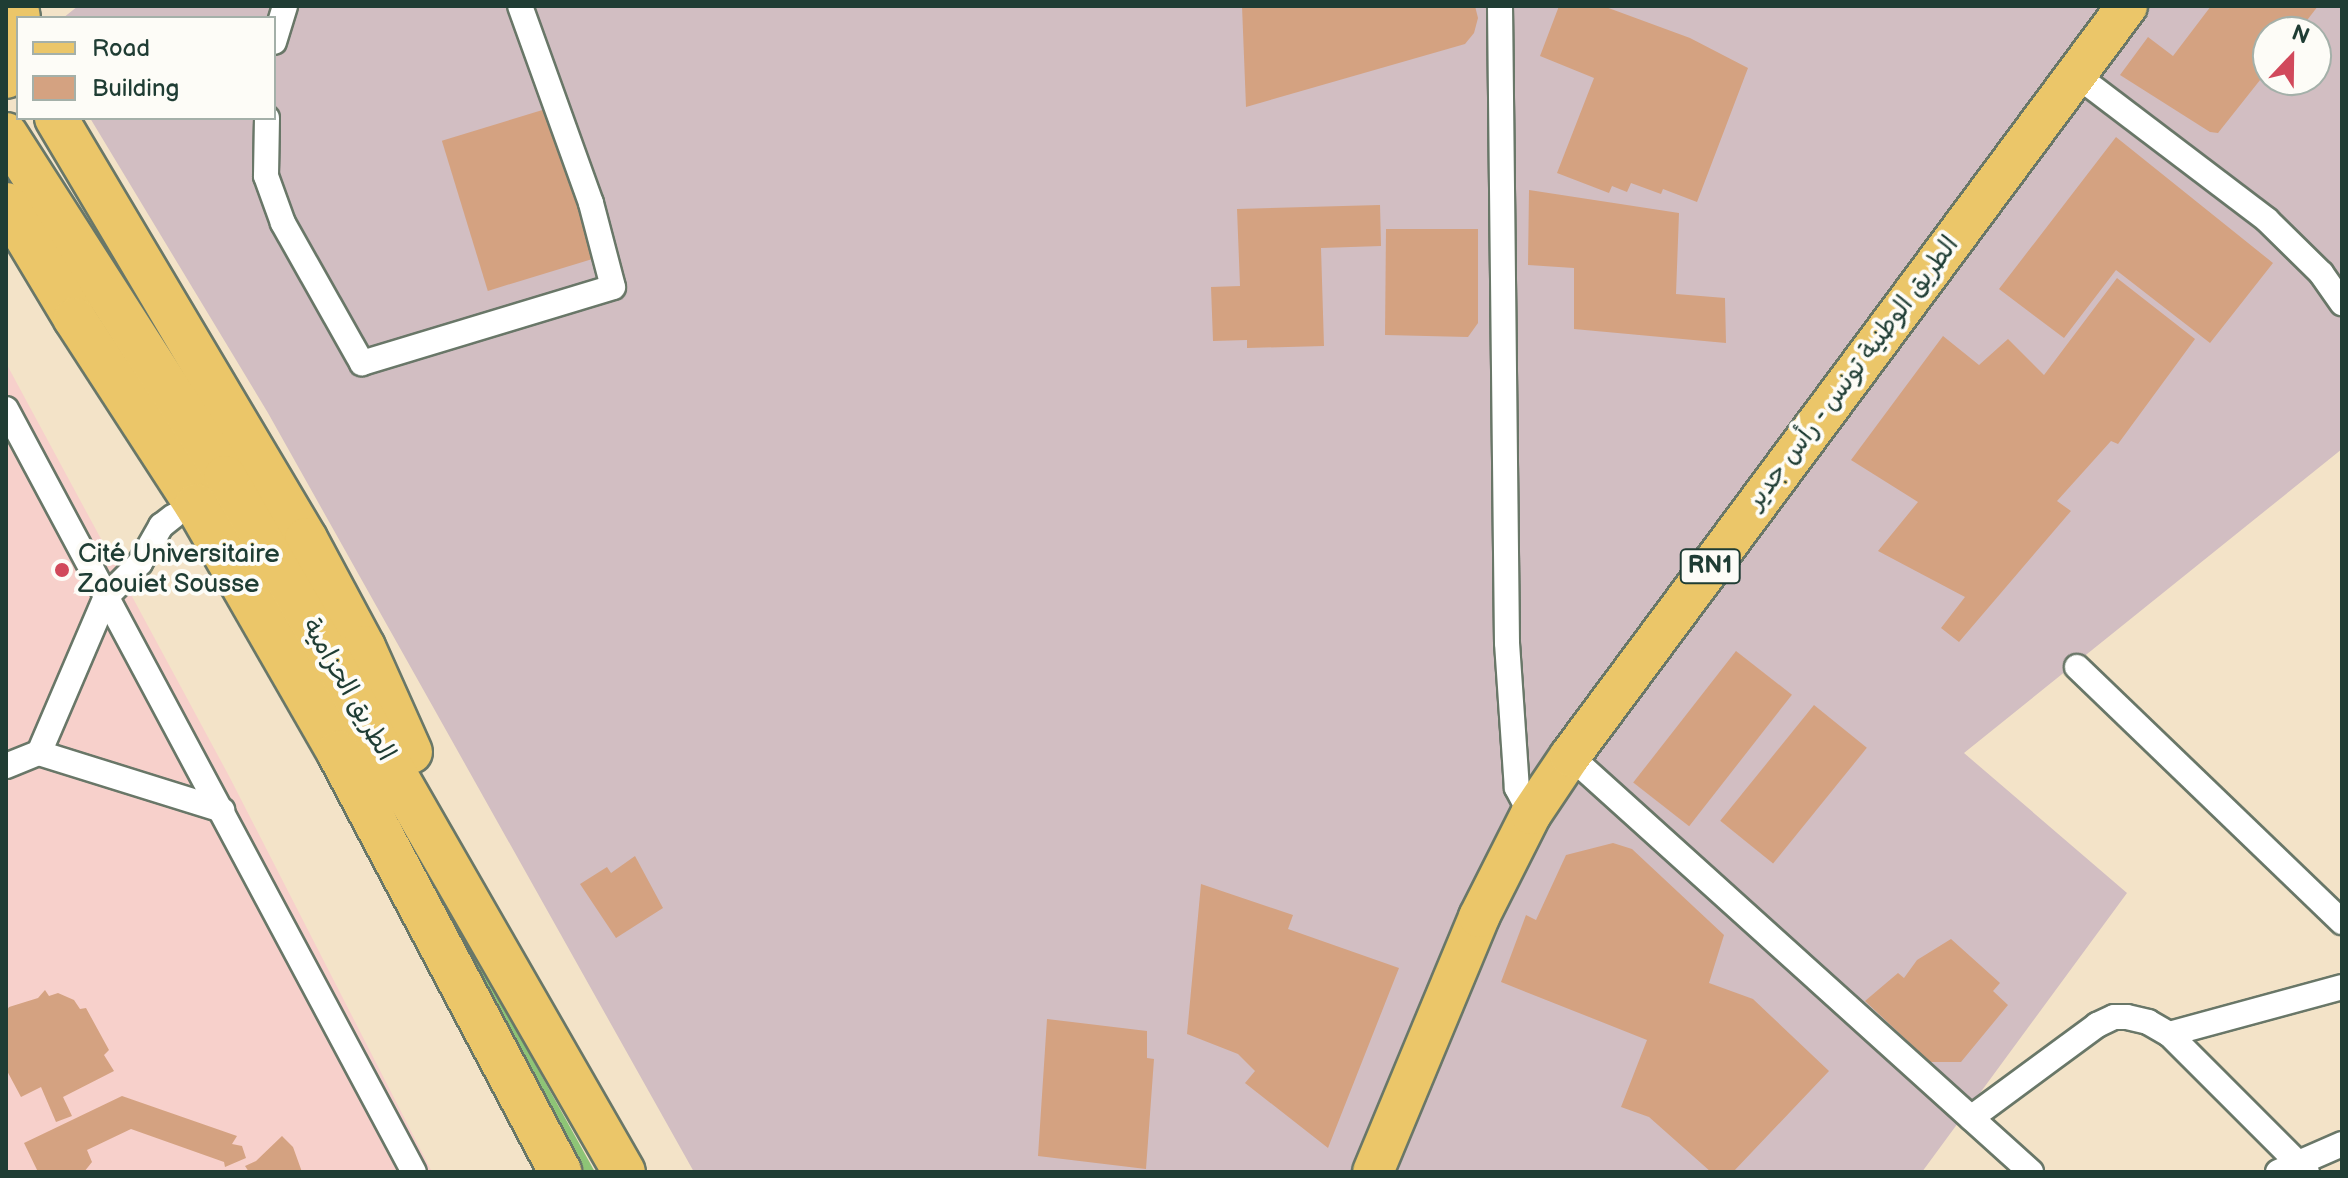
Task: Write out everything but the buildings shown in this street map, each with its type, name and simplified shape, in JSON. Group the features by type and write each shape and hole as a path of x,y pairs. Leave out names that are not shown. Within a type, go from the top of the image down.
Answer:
{"highway":[{"path":"6,77 16,54"},
{"path":"57,120 328,579 381,685 483,923"},
{"name":"الطريق الحزامية","path":"6,134 91,307 204,519 338,752 439,949 560,1172"},
{"name":"الطريق الحزامية","path":"6,204 225,477 624,1172"},
{"path":"6,243 174,516 296,734 439,949"}],"main road":[{"name":"الطريق الوطنية تونس - رأس جدير","path":"1373,1172 1479,917 1531,814 1570,756 2127,6"}],"street":[{"path":"276,35 285,6"},
{"path":"267,120 266,176 283,223 362,363 613,287 591,203 520,6"},
{"path":"1500,6 1507,643 1517,788 1531,814"},
{"path":"2075,74 2267,220 2321,273 2342,303"},
{"path":"6,409 414,1172"},
{"path":"39,753 106,597 140,563 161,526 174,516"},
{"path":"2077,667 2342,922"},
{"path":"6,766 39,753 222,810"},
{"path":"1570,756 2031,1172"},
{"path":"2169,1034 2342,987"},
{"path":"1971,1118 2097,1025 2114,1017 2148,1022 2169,1034 2304,1167"},
{"path":"2278,1172 2304,1167 2342,1144"}],"shaded area":[{"path":"78,6 2342,6 2342,449 1964,753 2127,893 1922,1172 694,1172 268,413 91,120 276,120 276,16 66,16"},
{"name":"Cité Universitaire Zaouiet Sousse","path":"6,363 229,776 432,1172 6,1172"}],"green space":[{"path":"399,810 478,961 595,1172 585,1172 466,958 391,814"}],"place":[{"name":"Cité Universitaire Zaouiet Sousse","path":"62,570"}]}
